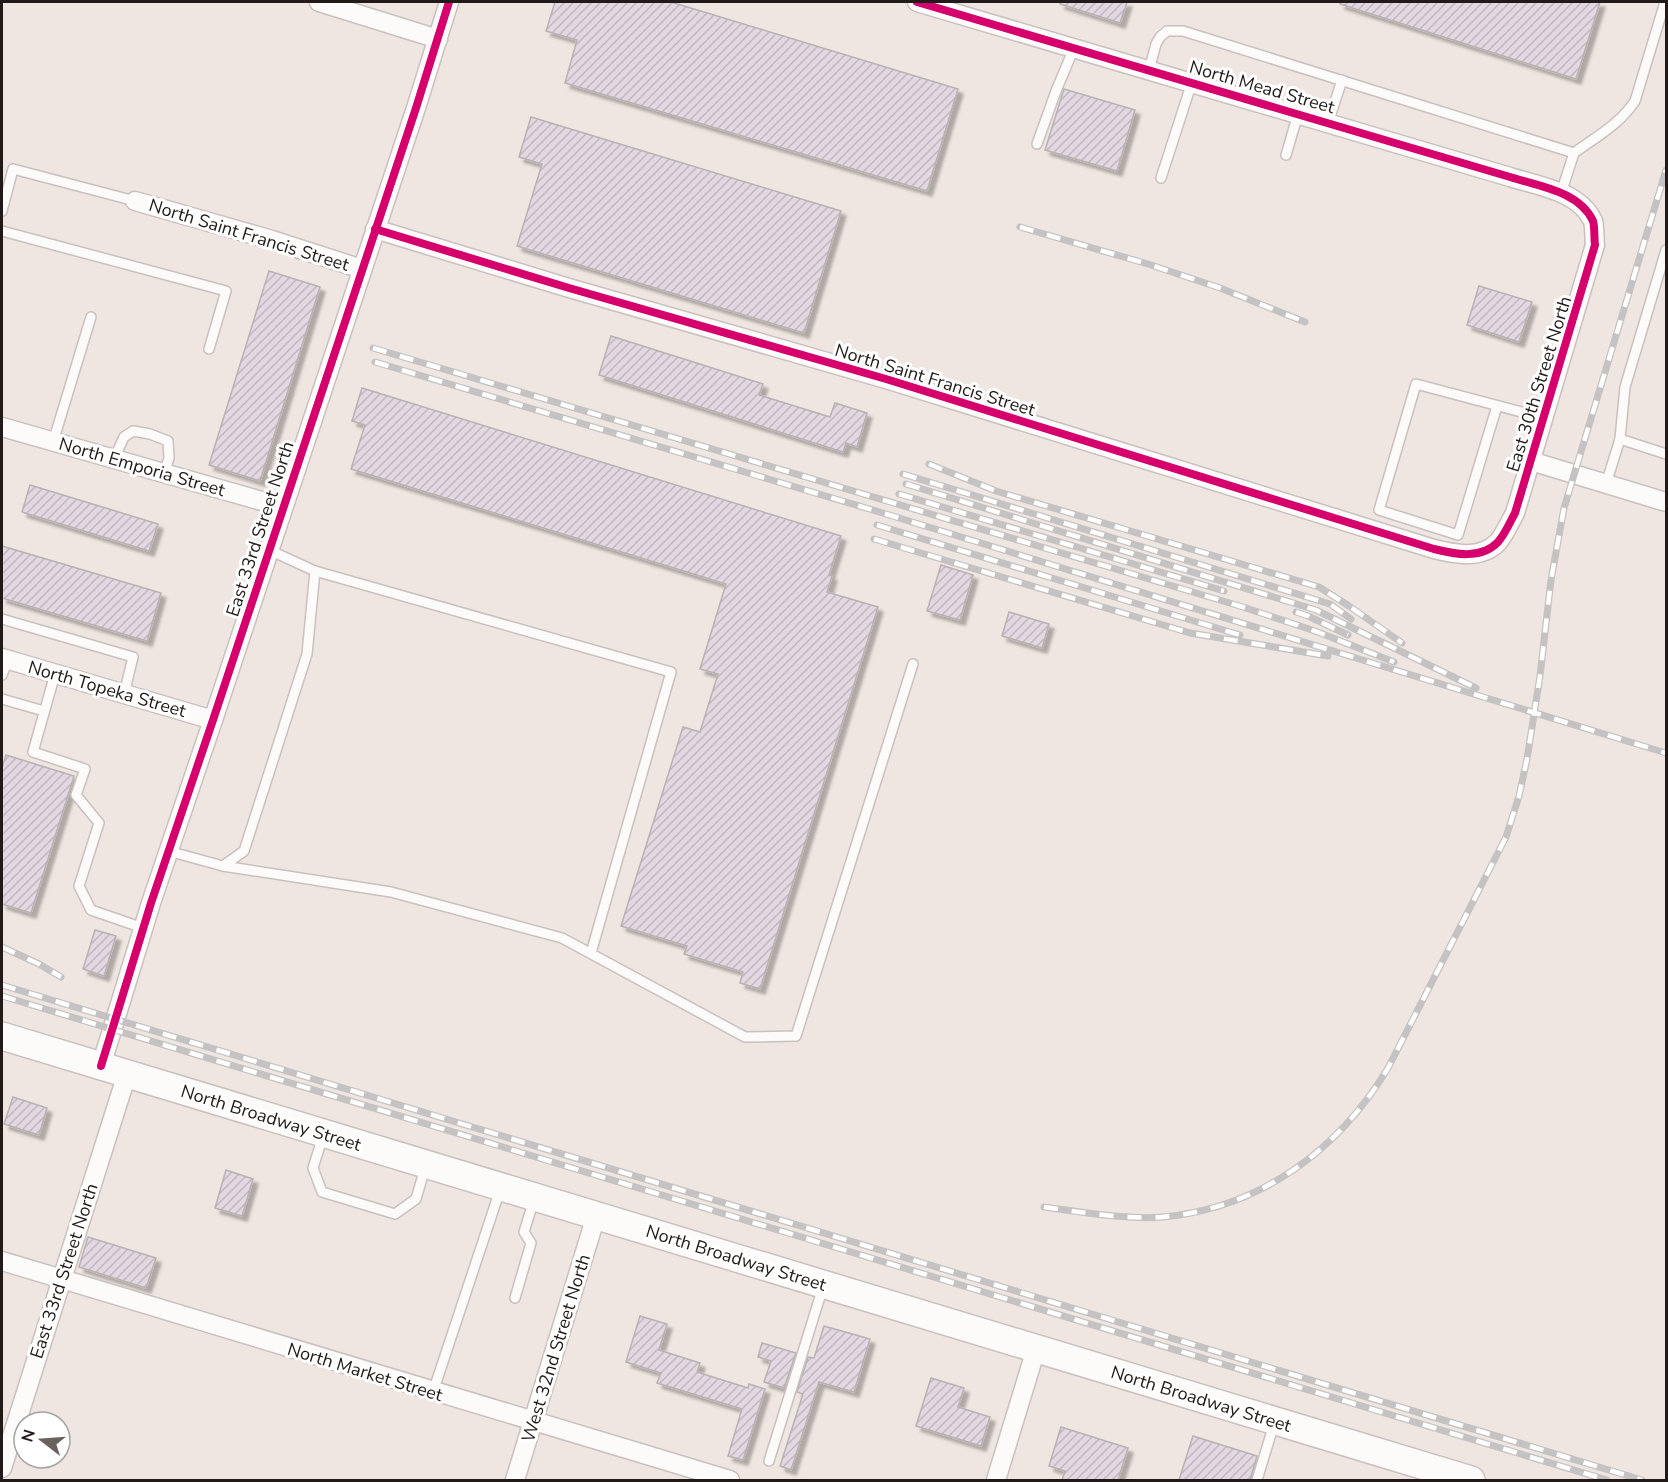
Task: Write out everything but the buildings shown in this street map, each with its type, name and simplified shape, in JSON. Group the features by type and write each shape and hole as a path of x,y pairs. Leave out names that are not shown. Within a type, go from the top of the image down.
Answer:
{"main road":[{"name":"North Broadway Street","path":"2,1036 1471,1480"}],"street":[{"path":"319,2 438,39"},
{"name":"East 33rd Street North","path":"101,1066 168,851 449,2"},
{"name":"North Mead Street","path":"917,2 1561,193 1582,205 1590,216"},
{"name":"North Saint Francis Street","path":"135,201 275,241 362,269"},
{"name":"East 30th Street North","path":"1485,550 1497,543 1515,513 1594,245 1594,223 1590,216"},
{"name":"North Saint Francis Street","path":"375,229 897,383 1434,549 1460,555 1485,550"},
{"name":"North Emporia Street","path":"2,427 283,507"},
{"path":"1531,461 1666,502"},
{"name":"North Topeka Street","path":"4,664 55,674 213,720"},
{"name":"East 33rd Street North","path":"2,1468 127,1074"},
{"name":"West 32nd Street North","path":"515,1480 596,1216"},
{"name":"North Market Street","path":"2,1261 730,1480"},
{"path":"996,1480 1036,1349"}],"lane":[{"path":"1561,193 1574,153 1618,122 1635,101 1665,2"},
{"path":"1149,70 1160,37 1174,29 1574,153"},
{"path":"1037,144 1074,48"},
{"path":"1328,123 1342,80"},
{"path":"1161,178 1192,82"},
{"path":"1286,155 1298,114"},
{"path":"2,210 13,169 135,201"},
{"path":"2,231 226,291 208,349"},
{"path":"1606,484 1620,438 1625,387 1666,250"},
{"path":"53,442 91,317"},
{"path":"1497,406 1458,536 1379,510 1416,384 1544,418"},
{"path":"114,459 124,437 133,431 150,434 168,441 170,458 164,474"},
{"path":"1620,438 1666,454"},
{"path":"269,550 315,571 671,672 591,953"},
{"path":"223,866 244,851 307,654 315,571"},
{"path":"2,619 133,657 124,694"},
{"path":"168,851 223,866 391,892 562,938 745,1037 796,1036 913,664"},
{"path":"55,674 33,752 85,769 76,795 99,823 79,886 91,910 143,928"},
{"path":"2,699 44,711"},
{"path":"323,1134 313,1168 322,1192 395,1214 416,1199 426,1165"},
{"path":"433,1392 501,1187"},
{"path":"515,1298 531,1244 524,1232 535,1197"},
{"path":"769,1461 824,1285"},
{"path":"1257,1480 1275,1422"}],"railway":[{"path":"1044,1207 1149,1218 1199,1211 1232,1201 1264,1188 1294,1170 1321,1149 1346,1125 1388,1068 1506,837 1519,796 1540,676 1551,580 1564,508 1666,170"},
{"path":"1020,227 1148,264 1220,288 1305,322"},
{"path":"373,348 1243,607 1315,631 1394,662"},
{"path":"375,362 886,514 1666,753"},
{"path":"929,464 996,491 1319,587 1402,643"},
{"path":"903,474 1330,604 1351,619"},
{"path":"906,484 1316,610 1476,688"},
{"path":"899,494 1224,591"},
{"path":"877,525 1240,635"},
{"path":"874,539 1190,633 1328,656"},
{"path":"1296,612 1348,635"},
{"path":"2,947 61,977"},
{"path":"2,985 1642,1480"},
{"path":"2,996 1607,1480"}],"cycle path":[{"path":"101,1066 151,903 416,108 449,2"},
{"path":"375,229 569,288 886,379 1434,549 1467,554 1484,551 1498,542 1515,513 1595,245 1593,221 1587,211 1568,196 1545,187 917,2"}]}
